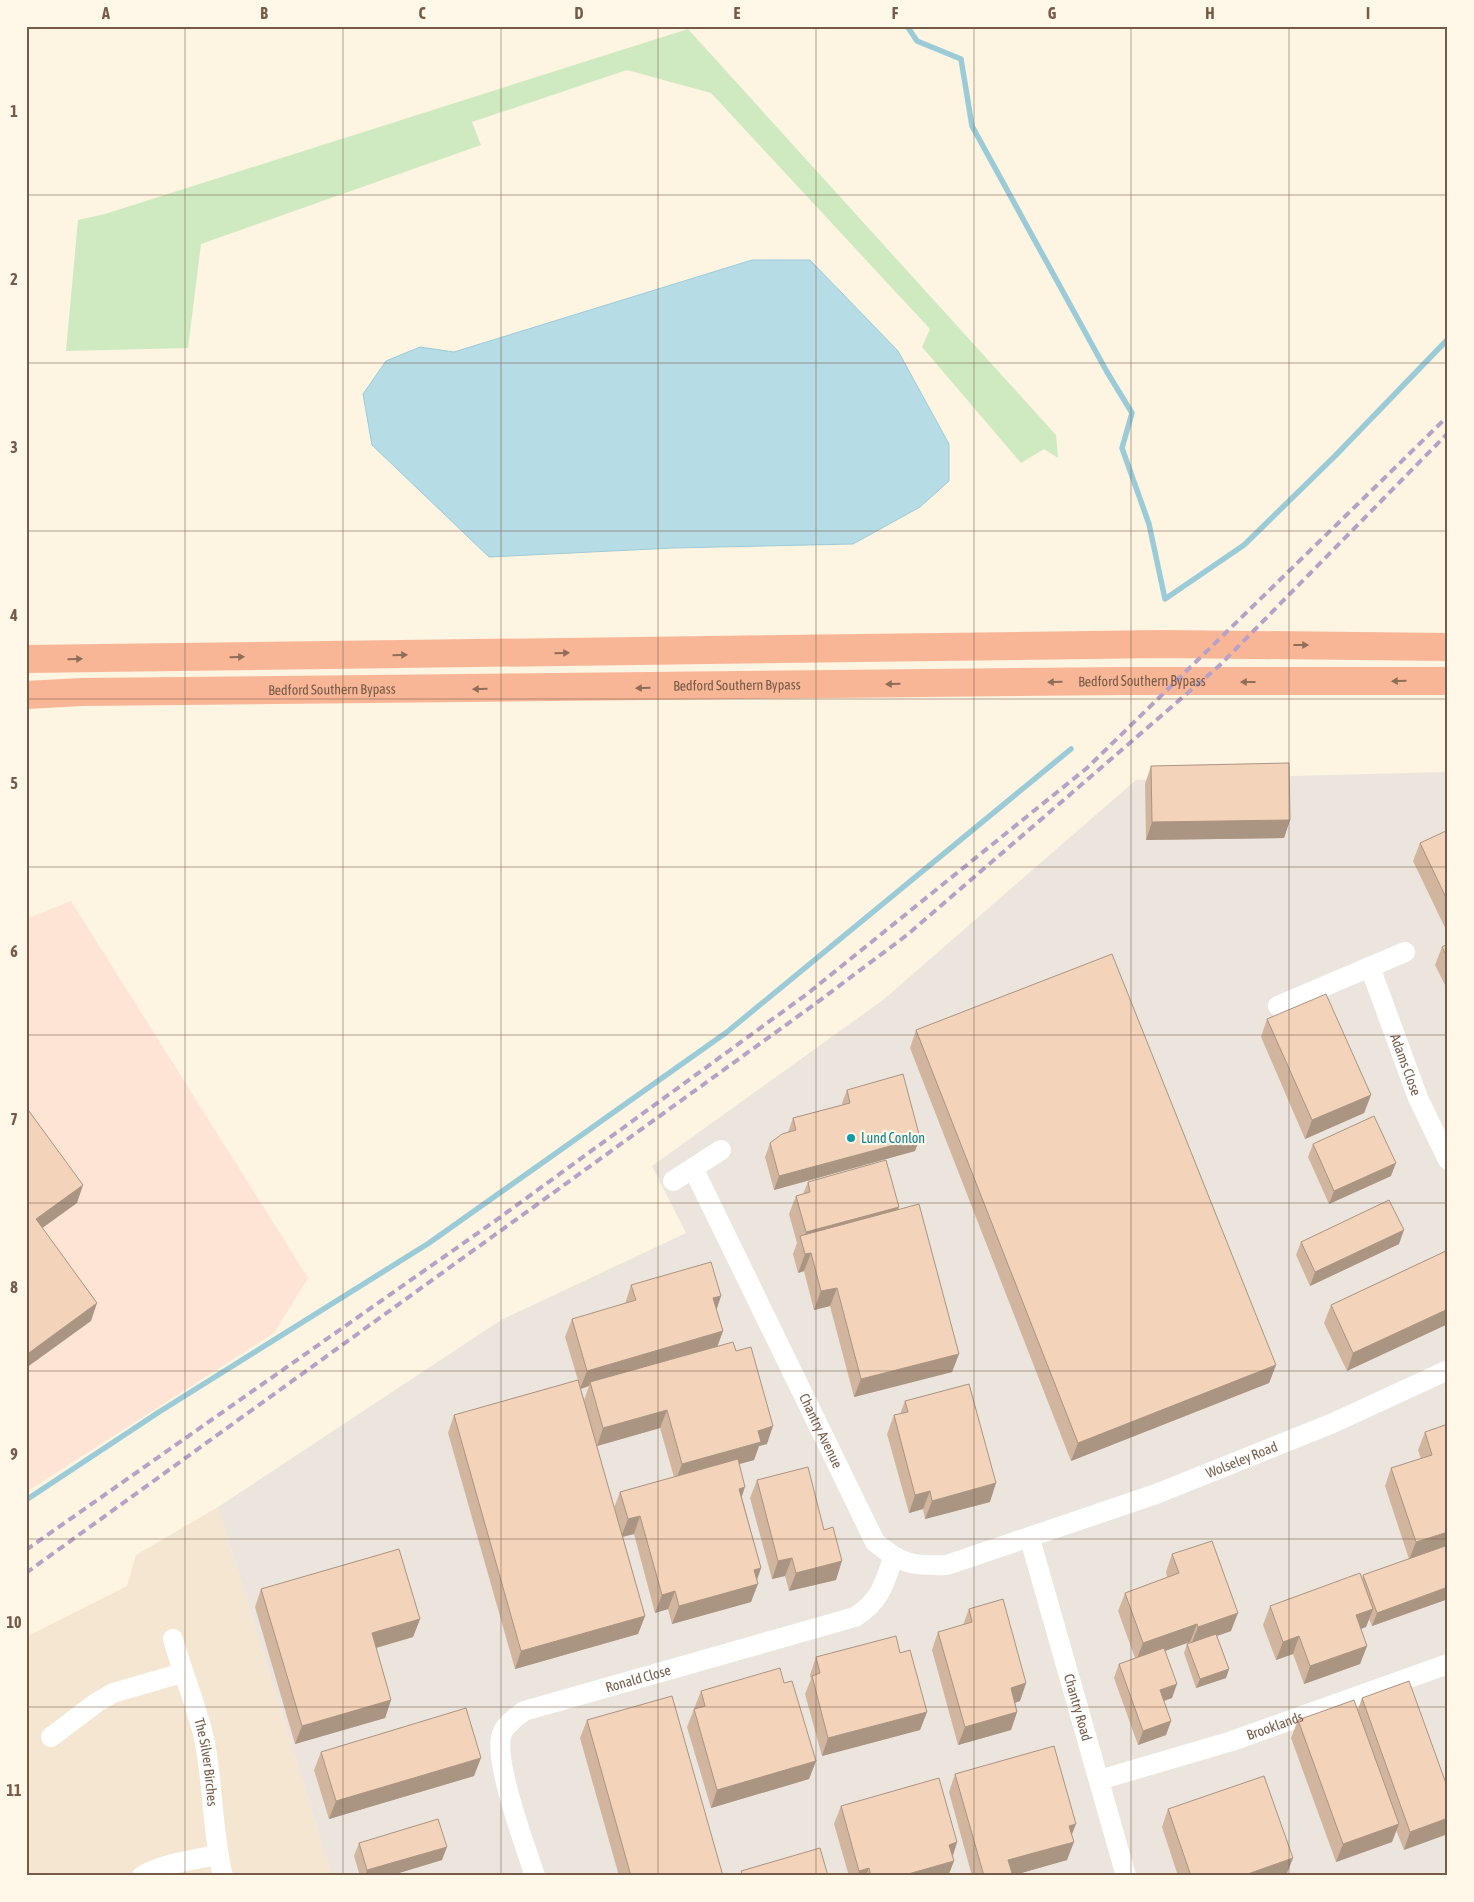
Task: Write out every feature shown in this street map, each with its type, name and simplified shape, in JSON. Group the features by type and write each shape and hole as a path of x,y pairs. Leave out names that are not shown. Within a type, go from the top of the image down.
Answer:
{"highway":[{"path":"26,659 1164,644 1448,647"},
{"name":"Bedford Southern Bypass","path":"26,695 91,692 1122,681 1297,682 1448,680"}],"street":[{"path":"1278,1006 1405,952"},
{"name":"Adams Close","path":"1370,968 1418,1098 1448,1160"},
{"path":"673,1181 694,1170 721,1150"},
{"name":"Chantry Avenue","path":"694,1170 875,1542 893,1558 918,1566 947,1565 1030,1539"},
{"name":"Wolseley Road","path":"1030,1539 1156,1494 1309,1433 1448,1370"},
{"name":"Chantry Road","path":"1030,1539 1126,1876"},
{"name":"Ronald Close","path":"535,1876 500,1756 501,1735 510,1722 524,1711 855,1617 871,1607 883,1587 893,1558"},
{"name":"The Silver Birches","path":"173,1639 203,1734 210,1776 217,1855 222,1876"},
{"name":"Brooklands","path":"1099,1780 1232,1741 1448,1664"},
{"path":"51,1738 96,1702 113,1693 182,1672"},
{"path":"142,1876 151,1871 185,1861 217,1855"}],"shaded area":[{"path":"1448,772 1448,1876 332,1876 218,1507 501,1320 686,1233 652,1166 883,1000 1136,780"},
{"path":"71,901 308,1278 274,1333 26,1492 26,919"},
{"path":"218,1507 332,1876 26,1876 26,1637 127,1586 136,1555"}],"green space":[{"path":"688,29 1056,435 1058,458 1044,449 1021,463 922,347 930,329 711,93 627,70 472,122 481,145 201,244 188,348 66,351 78,220 105,214"}],"water":[{"path":"752,260 810,260 898,351 949,444 949,481 920,507 853,544 673,548 489,557 372,445 363,394 386,361 420,347 454,352"}],"building":[{"path":"1289,763 1290,820 1152,822 1151,766"},
{"path":"1448,830 1448,902 1420,843"},
{"path":"1448,944 1448,959 1442,947"},
{"path":"1112,954 1276,1365 1078,1443 916,1030"},
{"path":"1326,994 1371,1095 1312,1120 1267,1019"},
{"name":"Lund Conlon","path":"903,1074 920,1138 779,1176 770,1143 782,1134 796,1130 793,1118 850,1103 847,1090"},
{"path":"26,1107 83,1185 36,1219 97,1303 26,1355"},
{"path":"1374,1116 1396,1163 1334,1191 1313,1144"},
{"path":"886,1160 899,1207 806,1232 796,1196 810,1192 808,1182"},
{"path":"1389,1200 1404,1230 1315,1272 1301,1242"},
{"path":"919,1204 959,1354 861,1379 837,1288 821,1291 811,1253 805,1254 800,1236"},
{"path":"1448,1250 1448,1309 1353,1353 1331,1305"},
{"path":"711,1262 721,1296 713,1298 723,1331 587,1371 572,1319 636,1300 631,1285"},
{"path":"733,1342 736,1351 751,1347 773,1426 758,1431 761,1442 682,1464 667,1410 603,1428 590,1382"},
{"path":"578,1380 645,1616 521,1651 454,1415"},
{"path":"969,1384 996,1483 932,1501 930,1491 915,1495 894,1415 908,1412 905,1401"},
{"path":"1448,1424 1448,1532 1416,1542 1391,1468 1432,1455 1425,1432"},
{"path":"738,1459 745,1487 739,1489 761,1568 754,1570 758,1584 679,1606 675,1591 662,1595 640,1516 628,1519 620,1492"},
{"path":"808,1467 824,1530 833,1527 842,1561 796,1573 792,1558 778,1561 757,1480"},
{"path":"1212,1541 1238,1613 1198,1627 1197,1624 1143,1643 1125,1593 1179,1573 1172,1554"},
{"path":"1448,1545 1448,1587 1377,1613 1363,1575"},
{"path":"399,1549 420,1619 372,1633 391,1700 302,1726 261,1589"},
{"path":"1360,1573 1373,1609 1356,1615 1367,1646 1310,1666 1299,1636 1283,1642 1270,1606"},
{"path":"1003,1599 1026,1683 1011,1688 1017,1712 965,1727 938,1632 972,1622 969,1609"},
{"path":"1216,1634 1229,1669 1200,1679 1187,1644"},
{"path":"896,1636 900,1653 910,1650 927,1712 828,1738 812,1676 820,1673 816,1657"},
{"path":"1164,1648 1177,1684 1160,1690 1171,1721 1143,1731 1119,1664"},
{"path":"780,1668 784,1683 792,1681 816,1761 717,1790 694,1709 705,1706 701,1691"},
{"path":"1409,1681 1448,1789 1448,1818 1410,1832 1362,1698"},
{"path":"672,1696 723,1876 631,1876 587,1720"},
{"path":"1354,1700 1399,1824 1343,1844 1298,1720"},
{"path":"466,1708 481,1758 336,1801 321,1752"},
{"path":"1054,1746 1076,1824 1069,1826 1074,1842 1008,1860 1012,1873 1002,1876 984,1876 955,1774"},
{"path":"1264,1776 1293,1858 1242,1876 1191,1876 1168,1809"},
{"path":"939,1778 957,1842 949,1845 954,1861 901,1876 871,1876 869,1868 859,1871 841,1806"},
{"path":"438,1819 447,1847 367,1870 359,1843"},
{"path":"820,1848 828,1876 743,1876 741,1871"}],"waterway":[{"path":"907,26 917,41 961,59 972,126 1107,372 1132,413 1122,448 1149,524 1165,599 1244,545 1335,456 1448,339"},
{"path":"26,1500 159,1412 429,1243 727,1032 1071,749"}],"railway":[{"path":"26,1550 495,1221 807,994 1087,768 1448,416"},
{"path":"26,1573 815,1004 907,935 1219,666 1448,433"}],"place":[{"name":"Lund Conlon","path":"851,1138"}]}
